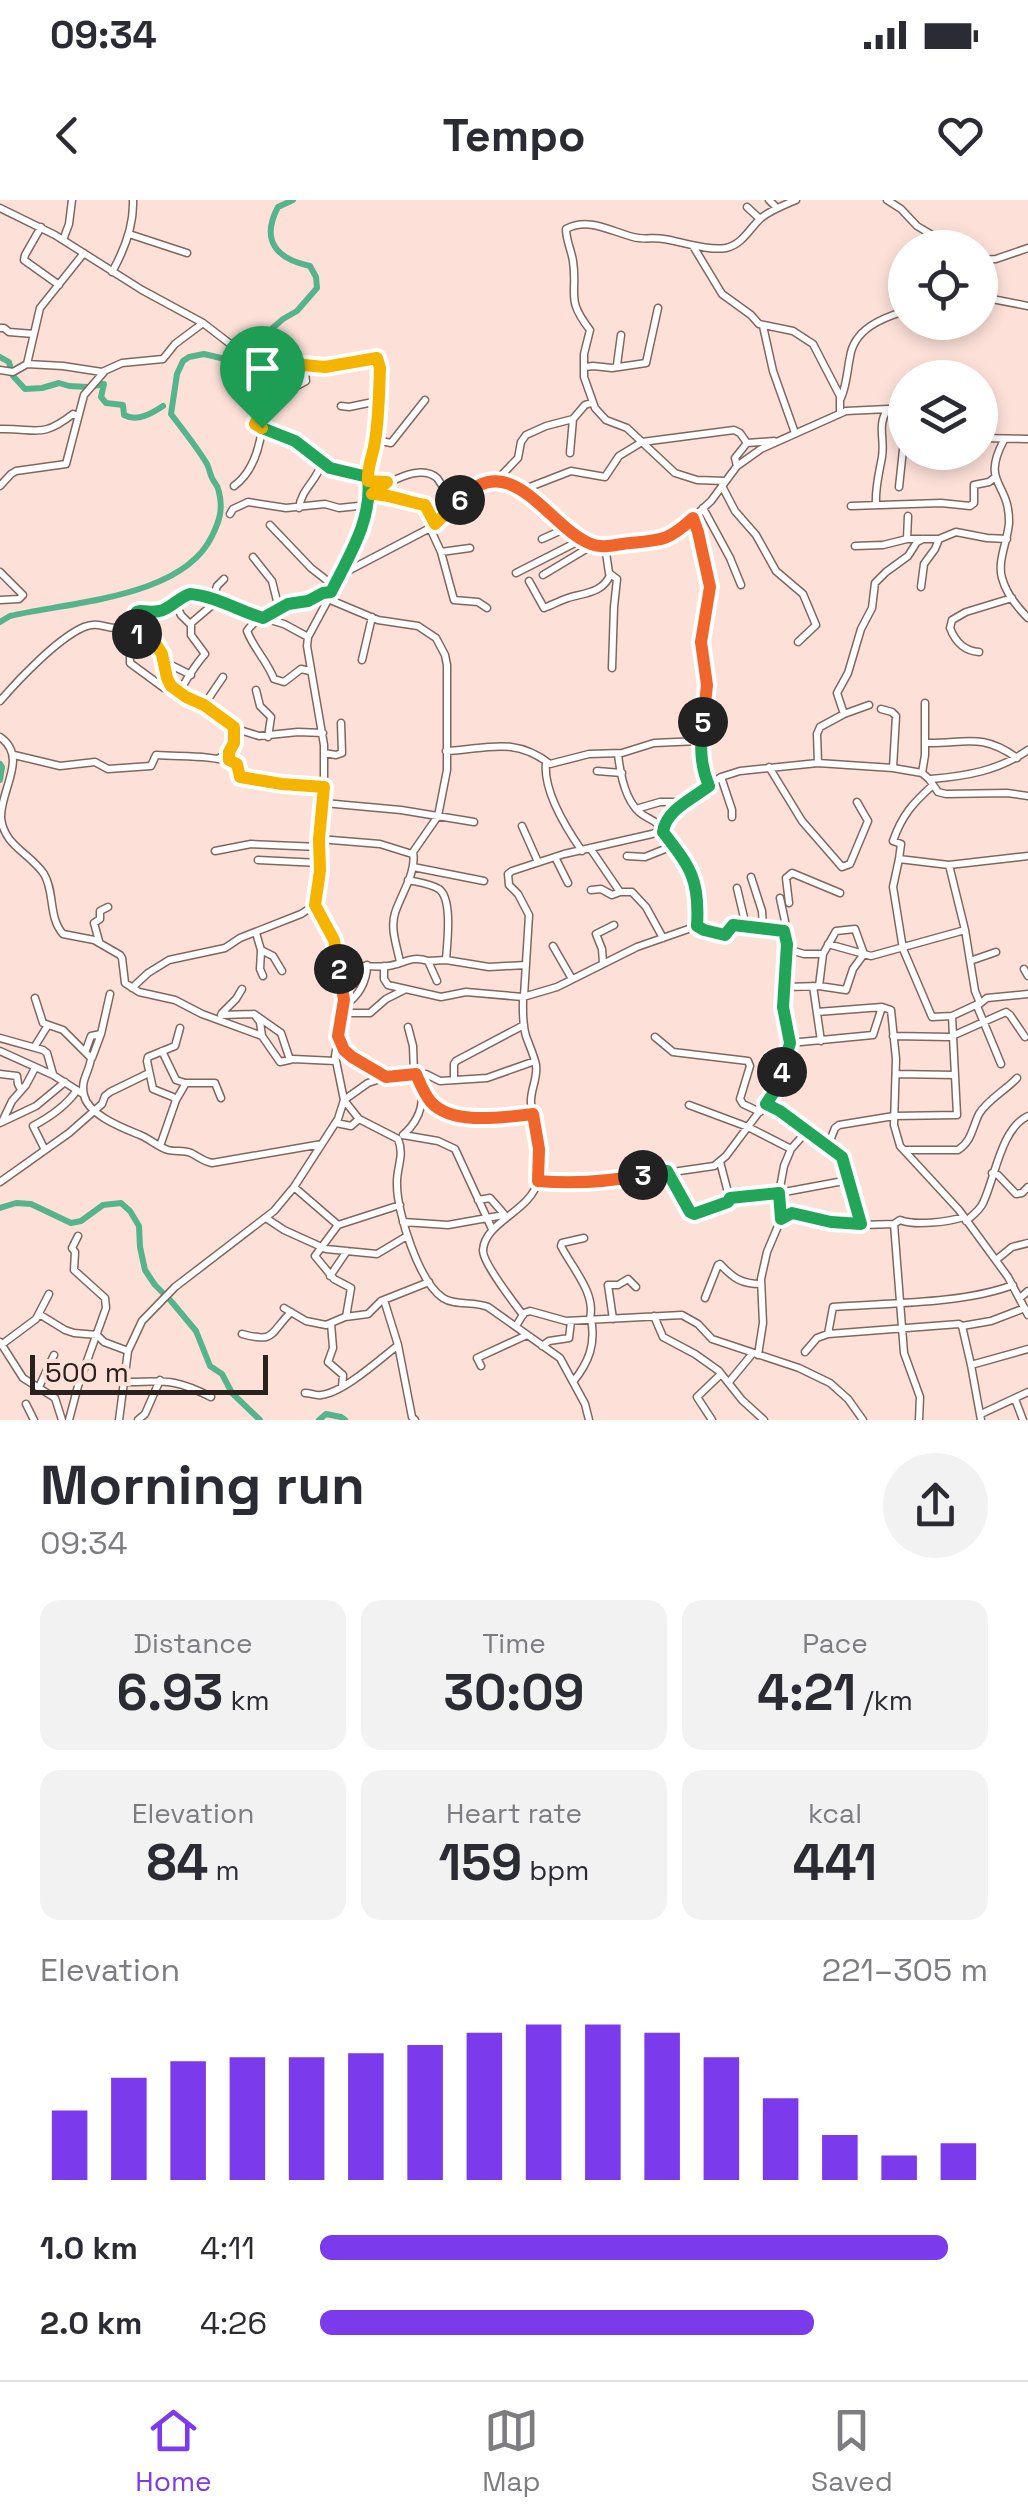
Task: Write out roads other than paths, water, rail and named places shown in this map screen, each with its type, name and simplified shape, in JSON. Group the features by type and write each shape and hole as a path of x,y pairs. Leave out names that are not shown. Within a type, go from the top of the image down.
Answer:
{"street":[{"path":"63,240 72,200"},
{"path":"112,272 129,234 133,200"},
{"path":"770,200 777,208"},
{"path":"724,483 680,476 627,428 606,420 592,403 584,368 590,330 574,305 574,267 566,231 568,226 595,224 637,238 660,238 716,249 732,246 760,219 796,200"},
{"path":"887,200 901,204 924,230"},
{"path":"747,206 760,219"},
{"path":"0,208 41,227 202,324 286,391 306,381 304,365"},
{"path":"41,227 24,260 60,285"},
{"path":"129,234 188,254"},
{"path":"693,246 722,294 763,326 793,331 813,344 841,399"},
{"path":"998,257 1028,248"},
{"path":"27,364 40,308 84,253"},
{"path":"998,301 1028,306"},
{"path":"584,368 646,363 658,308"},
{"path":"840,413 855,342 888,316"},
{"path":"0,370 13,372 27,364 105,371 122,363 163,358 202,324"},
{"path":"763,326 773,371 795,433"},
{"path":"0,328 34,334"},
{"path":"617,367 621,335"},
{"path":"387,482 368,479 338,472 295,441 255,424 262,402 275,382 304,365 325,367 377,358 380,368 376,440 369,462 368,479 371,494 368,506 342,574 308,637 324,753 315,905 334,940 338,964 343,1010 335,1061 344,1100 359,1119 400,1137 438,1140 455,1149 492,1230"},
{"path":"0,486 16,471 66,464 84,395 105,371"},
{"path":"341,406 378,400"},
{"path":"376,440 391,443 425,400"},
{"path":"570,453 573,420 586,404 592,403"},
{"path":"542,539 562,530 577,542 592,546 660,541 693,518 737,466 775,442 853,410 888,409 881,424 876,505"},
{"path":"0,429 45,432 72,414 78,416"},
{"path":"496,482 518,458 526,435 573,420"},
{"path":"234,486 241,482 254,460 262,428"},
{"path":"522,490 571,471 605,478 619,456 642,442 734,430 747,443"},
{"path":"998,440 1028,439"},
{"path":"1004,440 993,464 994,477 1008,500 1001,576 1028,618"},
{"path":"737,466 735,458 747,443 775,442"},
{"path":"299,508 322,462"},
{"path":"899,487 901,470"},
{"path":"371,494 397,478 428,474 437,478 447,493"},
{"path":"852,506 970,506 974,503 974,485 991,482 994,477"},
{"path":"342,574 432,526 469,490 496,482 522,490 592,546"},
{"path":"724,483 735,510 756,535 776,571 806,598 816,625 798,642"},
{"path":"304,492 339,508 368,506"},
{"path":"371,494 425,505 454,600 478,602 487,608"},
{"path":"230,514 232,509 248,502 276,508 325,504"},
{"path":"355,507 362,524"},
{"path":"703,508 741,585"},
{"path":"908,516 908,540"},
{"path":"693,518 710,587 701,642 707,692 700,742 709,786"},
{"path":"270,524 331,592 372,618 410,623 436,638 447,665 447,770 438,816 412,854"},
{"path":"854,546 939,539 959,532 1007,539"},
{"path":"844,714 837,693 870,614 875,583 923,539"},
{"path":"921,586 924,564 939,539"},
{"path":"516,572 577,542"},
{"path":"542,576 592,546"},
{"path":"529,581 544,608 595,591 608,582 610,575 605,546"},
{"path":"442,552 470,548"},
{"path":"253,557 272,581 279,609"},
{"path":"0,572 23,596 19,600 0,600"},
{"path":"610,575 617,579 612,668"},
{"path":"179,694 206,654 191,635 192,624 215,600 224,579"},
{"path":"311,672 301,669 284,682 274,678 247,634 252,623 279,609 331,592"},
{"path":"0,700 42,658 82,628 121,628 140,610 157,612 194,593 290,626 308,637"},
{"path":"979,652 960,645 950,628 954,618 967,610 1012,598"},
{"path":"175,601 180,614 192,624"},
{"path":"134,618 137,635 130,654 132,666 164,688 204,705 234,727 259,736 323,734"},
{"path":"362,660 372,618"},
{"path":"137,635 151,637 162,654 169,682 179,694"},
{"path":"164,662 190,675"},
{"path":"204,705 222,677"},
{"path":"256,690 260,706 271,718 268,736"},
{"path":"926,703 928,779 938,792 1028,796"},
{"path":"818,763 818,730 869,705"},
{"path":"881,708 896,716 893,768"},
{"path":"324,753 342,752 341,723"},
{"path":"229,756 234,727"},
{"path":"0,737 14,756 1,813 5,834 46,878 59,930 70,937 99,942 122,958 126,983 132,988 175,1000 262,1036"},
{"path":"925,743 984,740 1017,758"},
{"path":"446,751 510,746 526,749 550,764 589,754 618,754 661,742 700,742"},
{"path":"523,1315 483,1257 484,1243 492,1230 533,1192 538,1181 539,1149 530,1100 536,1061 524,1025 529,915 509,884 508,874 555,857 652,834 663,829 666,820 684,802 734,772 818,763 893,768 928,779 989,770 1028,750"},
{"path":"14,756 60,766 94,762 118,769 151,766 156,754 218,759 229,756"},
{"path":"618,754 626,789 636,809 663,829 686,860 697,888 697,926"},
{"path":"229,756 237,764 241,778 324,787"},
{"path":"546,763 547,779 563,822 620,892"},
{"path":"770,767 816,840 842,866 850,864 867,826 866,815 857,802"},
{"path":"597,771 622,773"},
{"path":"720,777 732,817"},
{"path":"928,779 893,840 901,844 893,887 903,949 932,1017 952,1016 987,998 1028,994"},
{"path":"636,809 660,802 684,802"},
{"path":"324,803 474,822"},
{"path":"522,826 538,862"},
{"path":"215,851 251,844 319,843 380,844 412,854"},
{"path":"627,856 645,857 675,846"},
{"path":"400,962 394,919 415,862 412,854"},
{"path":"899,858 949,864 1028,856"},
{"path":"555,857 568,883"},
{"path":"258,860 320,862"},
{"path":"949,864 980,1002"},
{"path":"413,867 484,881"},
{"path":"789,903 786,878 792,873 840,893"},
{"path":"750,877 763,928"},
{"path":"408,880 437,888 445,898 446,960"},
{"path":"590,890 601,888 612,895 630,890 653,918 662,938"},
{"path":"737,888 746,926"},
{"path":"538,1181 610,1181 714,1166 721,1161 774,1092 790,1043 783,1007 786,949 780,898"},
{"path":"132,988 169,960 225,948 315,905"},
{"path":"99,942 94,923 101,910 108,907"},
{"path":"603,963 596,934 614,925"},
{"path":"384,970 386,984 442,997 466,992 524,997 557,987 603,963 697,926 725,935 733,925 784,931"},
{"path":"821,1041 816,986 823,954 836,931 856,929 864,954"},
{"path":"828,944 871,956 965,930"},
{"path":"256,933 263,976"},
{"path":"552,946 572,979"},
{"path":"786,949 823,954"},
{"path":"261,950 273,956 282,971"},
{"path":"970,961 996,952"},
{"path":"786,987 846,990 853,969 864,954"},
{"path":"366,978 418,958 490,967 526,964"},
{"path":"428,961 436,981"},
{"path":"338,964 384,970"},
{"path":"343,1010 366,978 367,965"},
{"path":"220,1017 242,989"},
{"path":"343,1010 370,1013 406,989"},
{"path":"46,1150 32,1126 80,1092 101,1034 110,994"},
{"path":"35,998 41,1020 63,1030 92,1060"},
{"path":"980,1002 976,1010 1001,1064"},
{"path":"790,1043 872,1035 882,1008"},
{"path":"805,1352 817,1338 828,1334 962,1326 1026,1311 996,1260 896,1137 891,1010 818,1012"},
{"path":"893,1036 946,1038 1006,1012 1024,1037"},
{"path":"220,1017 254,1014 281,1033 290,1060"},
{"path":"254,1014 262,1036 280,1062 335,1061"},
{"path":"828,1146 839,1124 894,1116 957,1115 952,1016"},
{"path":"35,1046 48,1025"},
{"path":"454,1079 456,1061 524,1025"},
{"path":"408,1027 415,1074 432,1104 450,1114 491,1118 533,1114"},
{"path":"176,1100 155,1091 147,1059 175,1046 180,1028"},
{"path":"86,1052 91,1036 101,1034"},
{"path":"338,1036 347,1054 386,1077"},
{"path":"655,1037 672,1052 748,1061 740,1099 760,1112"},
{"path":"0,1038 35,1046 47,1053 53,1075"},
{"path":"0,1051 65,1082 114,1125 170,1150 190,1152 206,1162 323,1144"},
{"path":"162,1051 176,1080 216,1083 220,1098"},
{"path":"119,1420 128,1351 137,1328 158,1302 266,1218 294,1188 336,1123 344,1100 368,1083 386,1077 415,1074 440,1081 488,1078 536,1061"},
{"path":"1,1123 35,1068"},
{"path":"0,1182 96,1110 110,1092 149,1073"},
{"path":"0,1074 17,1076 22,1090"},
{"path":"896,1074 955,1075"},
{"path":"904,1150 963,1148 981,1111 1017,1078"},
{"path":"1,1123 36,1106 65,1082"},
{"path":"160,1146 186,1083"},
{"path":"400,1137 418,1118 422,1087"},
{"path":"766,1104 842,1157 861,1224"},
{"path":"688,1105 791,1149"},
{"path":"781,1219 792,1213 865,1226 900,1220 910,1224 965,1219 983,1203 1013,1128 1028,1116"},
{"path":"336,1123 351,1126 359,1119"},
{"path":"729,1382 755,1354 763,1323 760,1284 767,1252 781,1219 779,1193 784,1166 791,1149 806,1131"},
{"path":"400,1137 402,1154 397,1185 403,1222 429,1282 446,1300 482,1305 560,1358 589,1420"},
{"path":"721,1161 730,1198"},
{"path":"667,1171 694,1214 730,1198 849,1180"},
{"path":"992,1174 998,1175 1016,1194 1028,1187"},
{"path":"294,1188 338,1225"},
{"path":"478,1200 490,1198 505,1217"},
{"path":"346,1318 351,1288 330,1276 316,1258 320,1247 338,1225 400,1205"},
{"path":"403,1222 448,1225 505,1217"},
{"path":"266,1218 320,1247 347,1251 377,1254 407,1236"},
{"path":"894,1224 902,1329 907,1363 920,1398 919,1420"},
{"path":"65,1420 106,1308 98,1289 74,1270 72,1248 78,1236"},
{"path":"573,1382 591,1351 592,1313 588,1291 560,1246 584,1238"},
{"path":"996,1260 1012,1247 1028,1243"},
{"path":"330,1276 347,1251"},
{"path":"706,1298 718,1265 731,1278 760,1284"},
{"path":"613,1318 608,1285 628,1280 636,1287"},
{"path":"242,1334 266,1339 272,1336 287,1310 320,1325 368,1314 384,1300 429,1282"},
{"path":"828,1334 833,1307 983,1294 1013,1285"},
{"path":"1020,1298 1028,1291"},
{"path":"49,1294 39,1314 1,1344 22,1378 55,1398 65,1420"},
{"path":"384,1300 415,1420"},
{"path":"516,1326 523,1315 532,1311 563,1321 682,1315 712,1339 799,1368 830,1383 864,1420"},
{"path":"39,1314 74,1333 97,1336 128,1351"},
{"path":"654,1316 662,1337 696,1354 721,1374 764,1420"},
{"path":"542,1346 569,1338 571,1321"},
{"path":"332,1323 333,1348 328,1362 342,1375 342,1387"},
{"path":"962,1326 981,1417 1028,1392"},
{"path":"481,1366 477,1358 527,1335"},
{"path":"305,1393 323,1395 342,1387 398,1345"},
{"path":"971,1365 1028,1349"},
{"path":"40,1387 54,1355"},
{"path":"712,1420 697,1397 721,1374"},
{"path":"122,1382 160,1380 186,1385 211,1397"},
{"path":"138,1420 145,1414 160,1380"},
{"path":"1015,1399 1022,1420"},
{"path":"26,1404 34,1420"}],"waterway":[{"path":"0,622 10,616 151,585 197,557 212,536 220,514 219,492 207,464 171,414 177,374 189,357 204,354 225,359 243,354 297,311 317,288 310,266 289,259 272,239 278,207 293,200"},
{"path":"0,357 9,362 11,370"},
{"path":"13,376 25,389 59,383 88,387 104,384 101,397 106,403 123,405 124,415 129,417 144,416 163,406"},
{"path":"0,764 0,780"},
{"path":"0,1208 31,1204 71,1223 81,1221 103,1205 121,1203 139,1226 145,1270 196,1331 210,1366 222,1374 232,1393 260,1420"},
{"path":"319,1420 326,1414 345,1420"}]}
